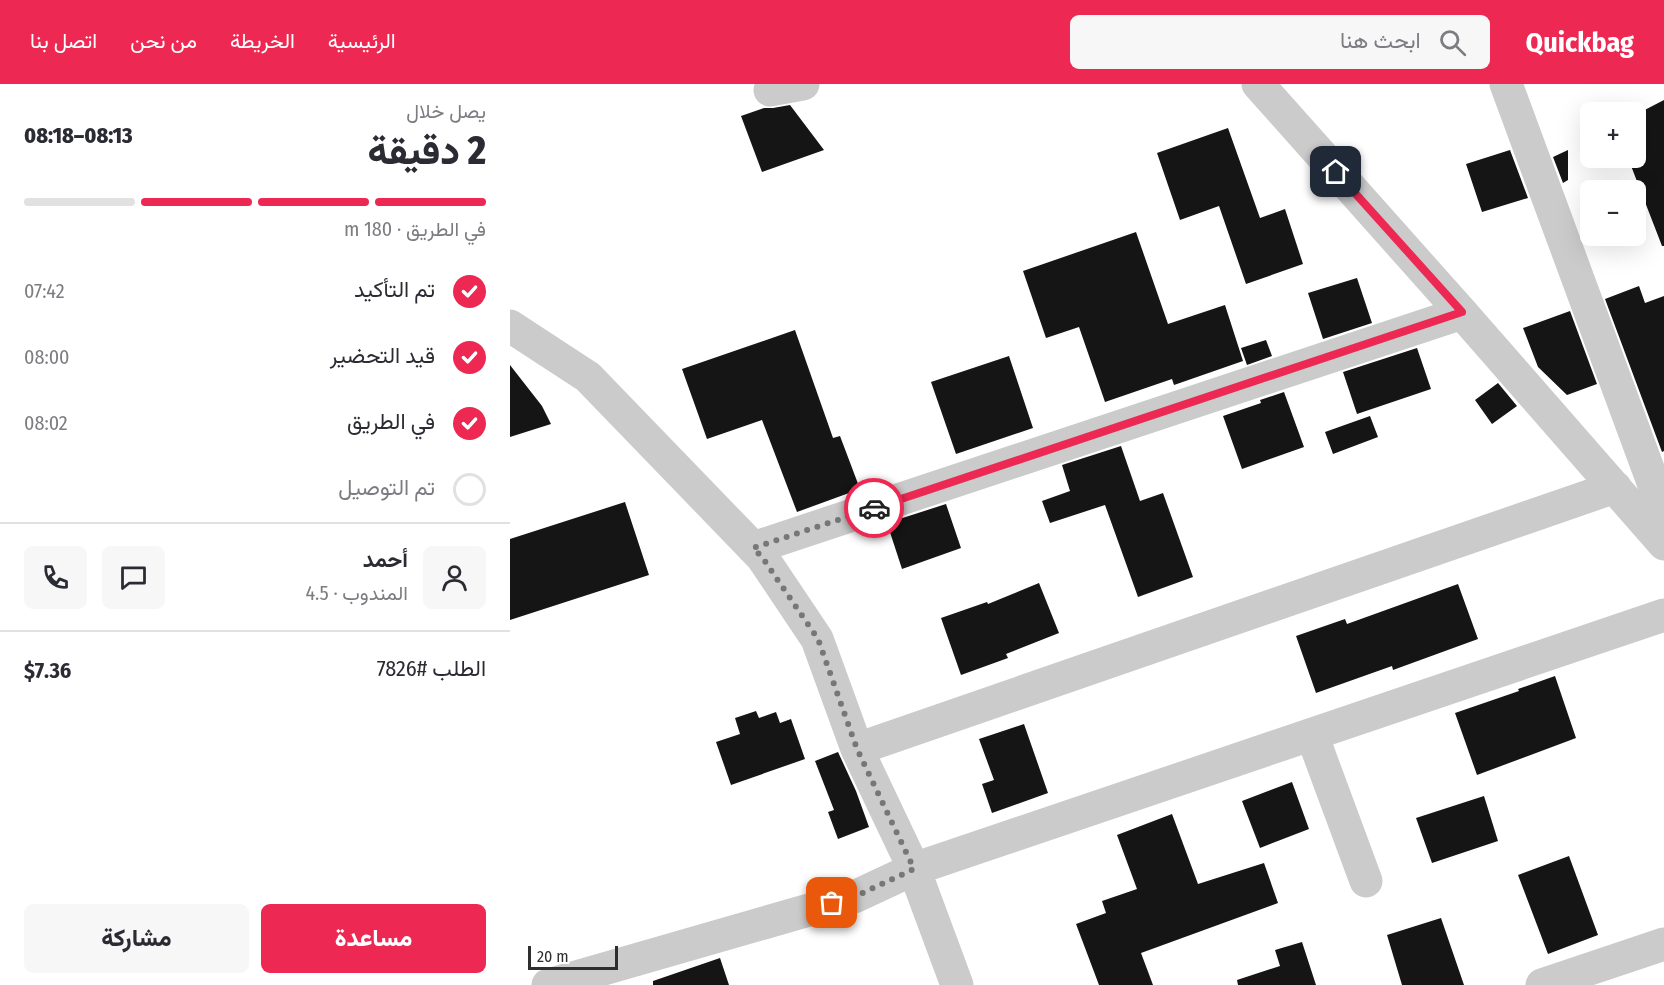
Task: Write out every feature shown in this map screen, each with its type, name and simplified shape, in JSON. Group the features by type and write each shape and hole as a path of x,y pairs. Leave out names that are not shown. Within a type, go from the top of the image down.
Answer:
{"street":[{"path":"770,90 803,84"},
{"path":"1258,84 1462,312 1664,544"},
{"path":"1506,84 1664,512"},
{"path":"753,548 1462,312"},
{"path":"515,334 588,377 762,557 818,639 857,749 914,869 957,985"},
{"path":"857,749 1615,487"},
{"path":"548,985 854,897 914,869 1664,615"},
{"path":"1312,735 1366,881"},
{"path":"1542,985 1664,944"}],"building":[{"path":"1664,100 1664,246 1662,246 1646,205 1646,180 1636,180 1632,168 1646,168 1646,109"},
{"path":"790,105 824,150 762,172 741,116 764,108"},
{"path":"1228,128 1260,218 1285,209 1303,264 1246,284 1219,206 1180,220 1157,153"},
{"path":"1510,150 1528,198 1482,212 1466,164"},
{"path":"1568,150 1568,180 1563,183 1553,157"},
{"path":"1136,232 1168,324 1225,305 1243,361 1174,385 1172,379 1105,402 1079,327 1046,338 1023,271"},
{"path":"1357,278 1372,323 1323,339 1308,293"},
{"path":"1639,286 1645,303 1664,296 1664,451 1662,452 1605,299"},
{"path":"1570,311 1597,384 1567,395 1538,367 1523,328"},
{"path":"795,330 833,438 840,436 860,489 797,512 762,420 707,439 682,369"},
{"path":"1266,340 1272,356 1247,365 1241,348"},
{"path":"1417,348 1431,389 1357,414 1343,372"},
{"path":"1009,356 1033,428 956,454 931,382"},
{"path":"510,365 542,406 551,424 510,437"},
{"path":"1498,383 1517,406 1492,424 1475,400"},
{"path":"1284,392 1304,447 1242,469 1223,416 1261,403 1260,400"},
{"path":"1370,416 1378,437 1333,454 1325,432"},
{"path":"1121,446 1140,501 1163,493 1193,577 1138,597 1105,505 1050,523 1042,501 1070,491 1062,465"},
{"path":"625,502 649,575 510,620 510,539"},
{"path":"946,504 961,548 902,569 887,523"},
{"path":"1039,583 1059,633 1006,654 1008,658 961,675 941,618 987,602 988,604"},
{"path":"1458,584 1478,639 1393,670 1392,666 1316,693 1296,636 1345,619 1347,624"},
{"path":"1555,676 1576,738 1477,775 1455,713"},
{"path":"756,711 759,718 776,712 780,723 791,719 805,759 731,785 716,742 740,734 735,718"},
{"path":"1024,724 1048,793 992,813 982,784 994,780 979,739"},
{"path":"838,752 869,827 838,839 828,812 834,810 815,761"},
{"path":"1292,782 1309,829 1260,848 1242,801"},
{"path":"1484,796 1498,841 1432,863 1416,818"},
{"path":"1172,814 1198,884 1264,863 1278,903 1141,953 1153,985 1099,985 1076,924 1106,913 1102,901 1137,889 1117,835"},
{"path":"1569,856 1598,935 1548,954 1518,875"},
{"path":"1441,918 1464,985 1402,985 1387,935"},
{"path":"1302,942 1316,985 1238,985 1237,980 1280,966 1275,950"},
{"path":"720,958 729,985 653,985 653,981"}],"way so far":[{"path":"832,903 854,897 914,869 857,749 818,639 762,557 753,548 874,508"}],"route":[{"path":"874,508 1462,312 1336,172"}]}
